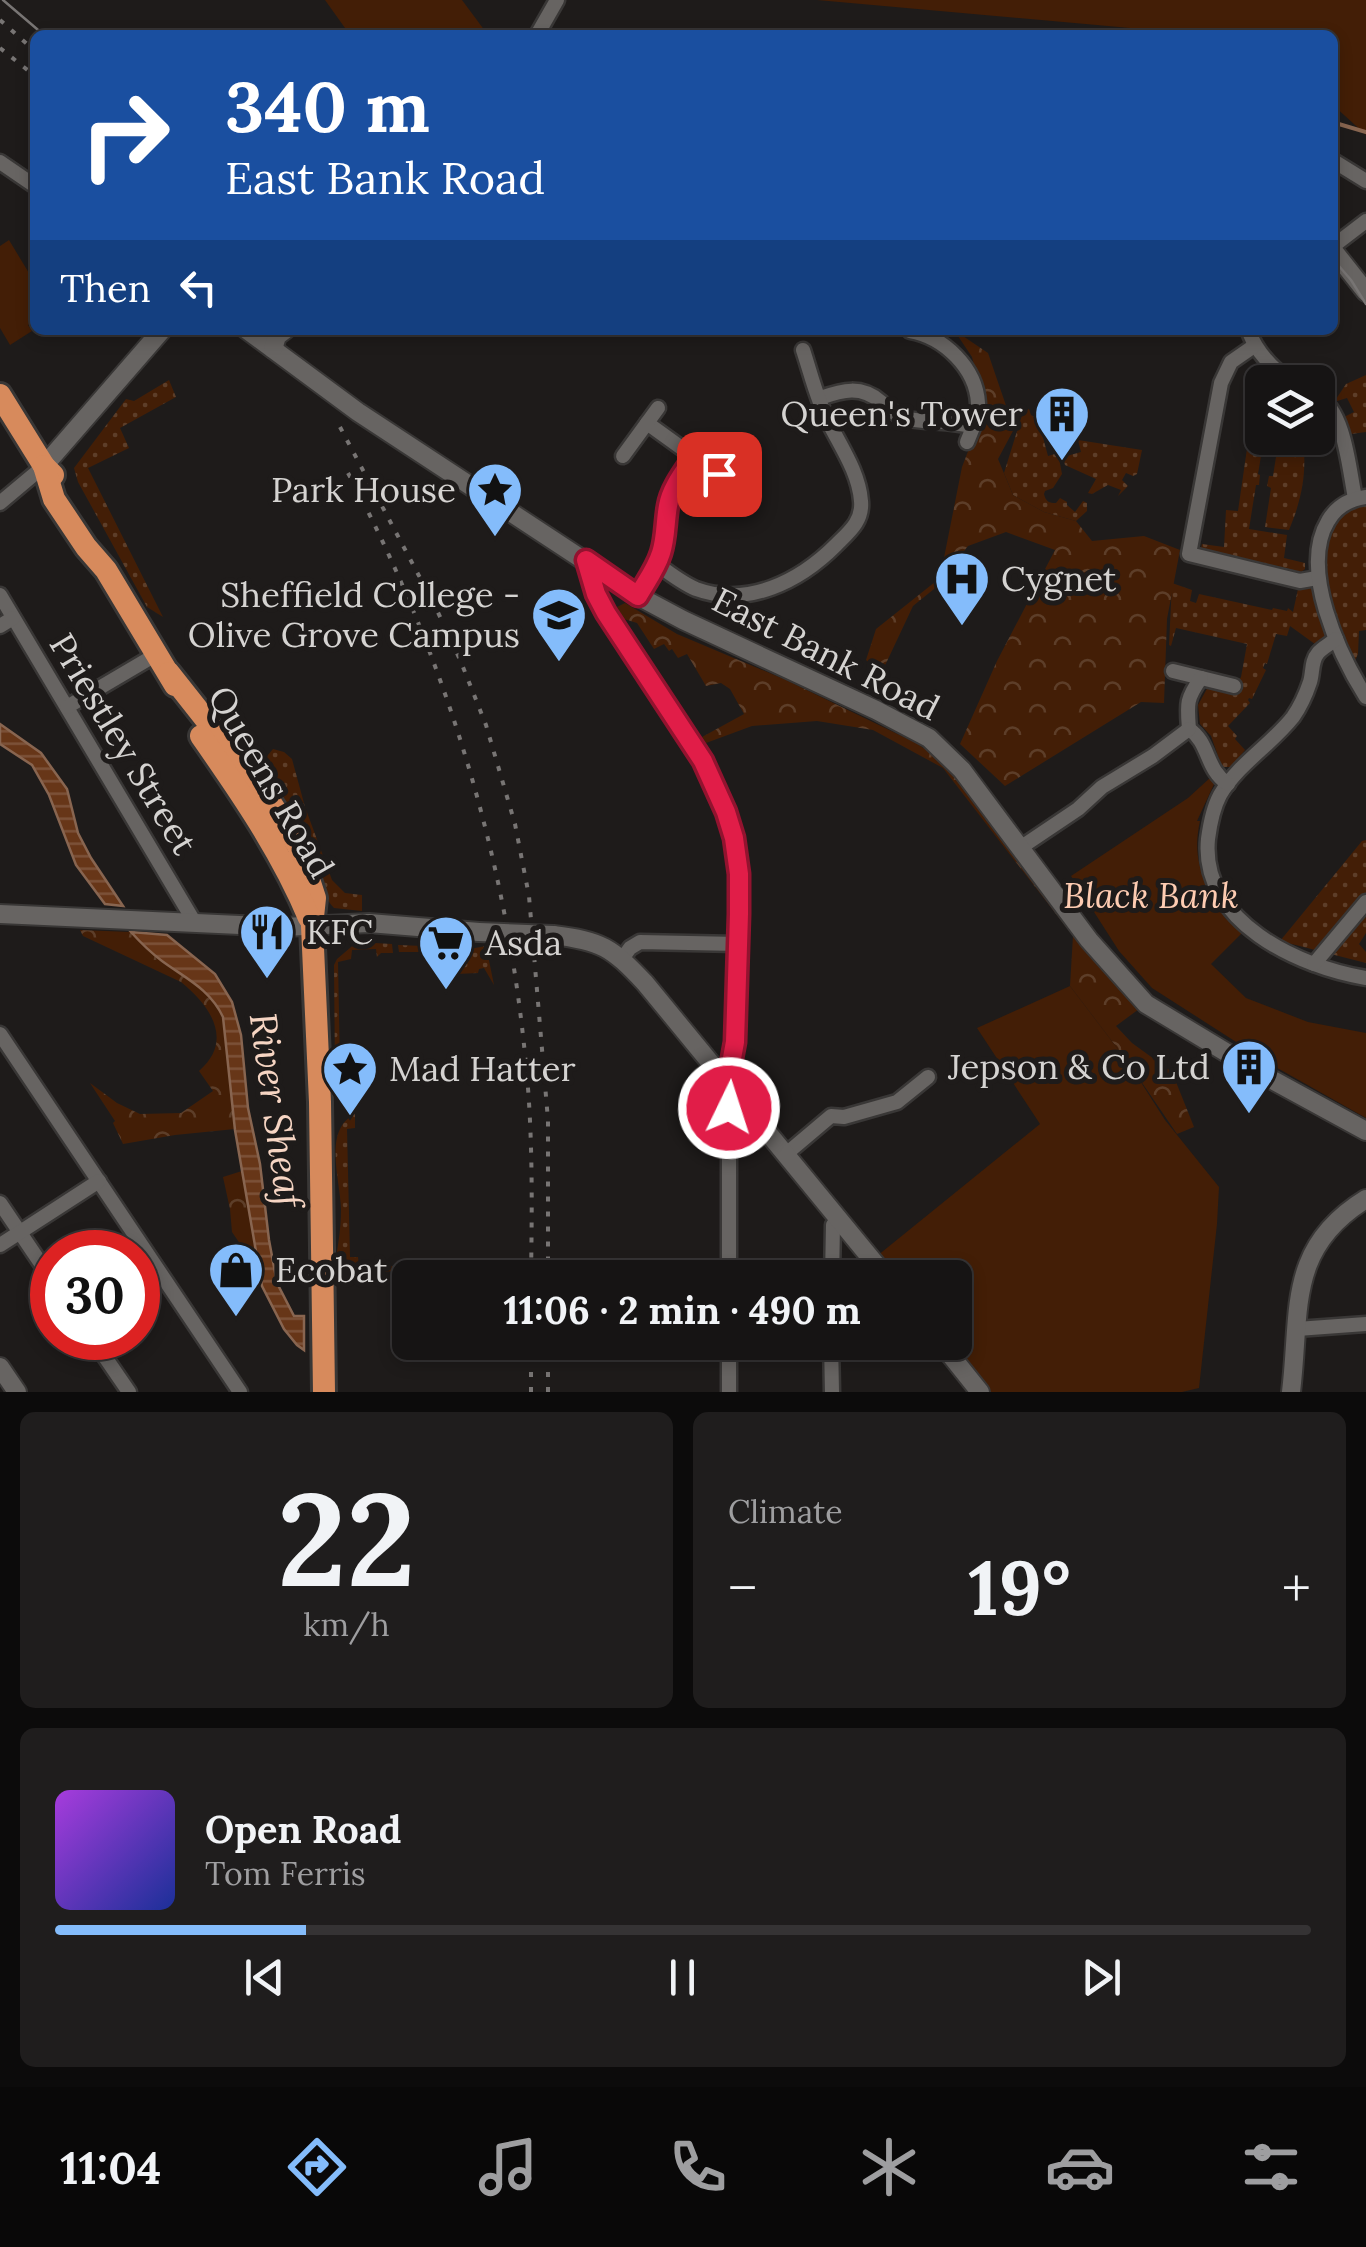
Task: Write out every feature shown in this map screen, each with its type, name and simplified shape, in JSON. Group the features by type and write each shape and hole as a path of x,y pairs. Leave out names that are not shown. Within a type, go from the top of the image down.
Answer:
{"highway":[{"name":"Queens Road","path":"0,395 44,466 72,499 98,543 106,570 163,664 268,797 298,846 315,898 312,926 320,1102 324,1382"}],"street":[{"path":"539,30 558,0"},
{"path":"0,162 30,183"},
{"path":"1338,164 1366,181"},
{"path":"1338,243 1366,221"},
{"path":"1338,256 1366,292"},
{"path":"0,503 44,466 158,335"},
{"name":"East Bank Road","path":"254,335 360,413 638,596 928,738 962,770 1089,940 1146,1004 1366,1131"},
{"path":"273,349 278,335"},
{"path":"916,335 917,348"},
{"path":"923,335 941,343 969,374 978,401 967,442"},
{"path":"1250,335 1271,365"},
{"path":"1254,346 1231,362 1221,383 1189,554 1300,581 1317,578"},
{"path":"657,564 699,590 748,594 781,585 811,568 860,517 862,504 854,476 828,421 802,350"},
{"path":"820,398 853,389 872,395 904,418 958,422 973,427"},
{"path":"623,456 658,408"},
{"path":"1335,416 1360,498 1332,514 1320,533 1317,578 1336,639 1366,697"},
{"path":"646,423 719,474"},
{"path":"638,596 657,564 672,492 694,457"},
{"path":"586,560 606,613 703,761 734,838 739,874 735,1042 729,1085 729,1260"},
{"path":"606,613 607,596 618,582"},
{"name":"Priestley Street","path":"0,596 7,622 66,707 195,923"},
{"path":"1336,639 1317,654 1295,714 1228,784 1214,810 1208,845 1212,873 1244,925 1264,940 1314,964 1366,978"},
{"path":"66,707 163,664"},
{"path":"1172,671 1234,686"},
{"path":"1200,678 1189,695 1189,729 1199,736 1214,772 1228,784"},
{"path":"1020,848 1189,729"},
{"path":"1314,964 1366,902"},
{"path":"0,914 312,926 369,922 553,936 600,945 645,983 872,1260"},
{"path":"622,960 640,942 738,944"},
{"path":"0,1034 234,1390"},
{"path":"786,1154 831,1116 844,1117 897,1102 928,1078"},
{"path":"729,1130 736,1116 754,1116"},
{"path":"0,1244 99,1180"},
{"path":"1290,1392 1302,1282 1312,1253 1339,1218 1366,1199"},
{"path":"0,1203 30,1247"},
{"path":"832,1260 833,1225 838,1218"},
{"path":"1297,1329 1366,1324"},
{"path":"107,1360 129,1392"},
{"path":"729,1360 729,1392"},
{"path":"832,1360 832,1392"},
{"path":"954,1360 980,1392"},
{"path":"0,1367 17,1392"}],"green space":[{"path":"325,0 462,0 484,30 346,30"},
{"path":"817,0 1366,0 1366,135 1338,110 1338,30 1152,30"},
{"path":"9,240 30,275 30,332 10,345 0,328 0,246"},
{"path":"957,335 988,353 1014,429 998,459 1013,495 1044,512 1076,521 1092,541 1144,536 1180,550 1167,619 1164,703 1141,702 1005,786 960,744 997,661 1055,550 1006,532 968,546 934,589 913,606 881,674 866,660 876,629 940,578 962,467 985,407 972,357"},
{"path":"1366,375 1366,432 1351,434 1344,417 1354,412 1347,398 1335,402 1346,384"},
{"path":"169,380 176,397 120,428 129,448 88,468 163,617 147,607 74,468 126,399 134,401"},
{"path":"1029,409 1038,419 1048,456 1058,453 1062,474 1053,488 1045,491 1045,497 1054,503 1060,498 1075,512 1083,501 1087,503 1087,511 1076,521 1044,512 1013,495 1004,473 1023,412"},
{"path":"1078,440 1142,450 1137,474 1126,473 1122,480 1128,486 1118,496 1121,490 1108,485 1088,493 1096,479 1065,465 1063,457 1081,452"},
{"path":"1246,455 1261,455 1249,529 1287,535 1284,558 1305,563 1305,569 1301,572 1201,548 1202,544 1224,547 1226,510 1238,511"},
{"path":"1276,455 1304,455 1302,486 1289,530 1265,527 1271,488 1267,486 1269,476 1273,476"},
{"path":"1366,505 1366,630 1359,631 1354,663 1331,598 1325,547 1341,513"},
{"path":"1172,583 1192,590 1190,601 1196,603 1199,594 1293,612 1298,589 1312,587 1328,634 1319,647 1290,626 1287,636 1276,634 1263,668 1266,670 1248,700 1250,703 1228,726 1245,750 1231,767 1222,767 1211,736 1200,724 1198,705 1209,685 1233,690 1241,677 1247,644 1176,628 1169,645"},
{"path":"625,603 677,634 786,680 916,743 941,760 1139,1009 1116,1026 1172,1072 1194,1127 1177,1134 1070,986 1073,936 943,768 873,730 817,721 752,726 706,743 702,737 744,714 730,689 721,683 706,686 687,654 678,658 664,644 654,649 637,623 624,619 617,607"},
{"path":"273,749 292,759 332,880 345,893 362,895 362,911 334,908 328,901 304,832 263,770 263,761"},
{"name":"Black Bank","path":"1211,777 1215,782 1197,821 1199,861 1206,884 1226,919 1234,921 1243,932 1211,964 1246,998 1308,1022 1366,1033 1366,1118 1272,1065 1152,988 1119,951 1071,876 1188,798"},
{"path":"1366,840 1366,933 1359,944 1366,952 1366,963 1280,941 1362,841"},
{"path":"80,930 131,932 162,962 202,989 219,1009 225,1027 235,1129 123,1144 115,1121 90,1083 140,1114 181,1113 213,1091 199,1071 210,1060 217,1036 209,1013 181,982 83,936"},
{"path":"357,942 392,944 393,953 377,957 376,949 352,950 351,959 338,962 340,1067 349,1068 352,1081 369,1082 368,1086 349,1084 335,1072 334,965"},
{"path":"398,945 486,946 494,985 484,968 478,973 456,974 453,952 399,952"},
{"path":"1070,986 1130,1065 1165,1120 1219,1187 1199,1388 1182,1392 987,1392 961,1360 972,1360 972,1260 880,1260 877,1256 1040,1124 977,1028"},
{"path":"355,1114 355,1128 347,1129 350,1257 358,1257 359,1266 392,1266 392,1271 333,1274 341,1218 336,1144 345,1122"},
{"path":"242,1171 258,1270 232,1232 223,1177"}],"shaded area":[{"path":"0,724 41,753 67,789 78,833 123,906 105,904 76,865 49,795 32,765 0,744"},
{"path":"131,932 167,935 215,974 232,1002 241,1035 248,1108 277,1283 294,1316 304,1316 304,1350 284,1329 262,1286 235,1130 223,1017 204,991 158,958"}],"waterway":[{"path":"1338,124 1366,132"}],"tram line":[{"path":"3,0 38,30"},
{"path":"1338,265 1366,304"}],"railway":[{"path":"0,20 30,47"},
{"path":"0,48 30,72"},
{"path":"340,427 461,662 486,725 515,824 529,896 548,1120 548,1260"},
{"path":"348,473 383,543 442,686 487,835 504,911 526,1065 531,1260"},
{"path":"531,1360 531,1392"},
{"path":"548,1360 548,1392"}],"place":[{"name":"Queen's Tower","path":"1062,463"},
{"name":"Park House","path":"495,539"},
{"name":"Cygnet","path":"962,628"},
{"name":"Sheffield College - Olive Grove Campus","path":"559,664"},
{"name":"KFC","path":"267,981"},
{"name":"Asda","path":"446,992"},
{"name":"Jepson & Co Ltd","path":"1249,1116"},
{"name":"Mad Hatter","path":"350,1118"},
{"name":"Ecobat","path":"236,1319"}],"route":[{"path":"719,474 694,457 682,474 667,507 660,559 638,596 586,560 606,613 703,761 734,838 739,914 729,1108"}],"water label":[{"name":"River Sheaf","path":"276,1110"}]}
